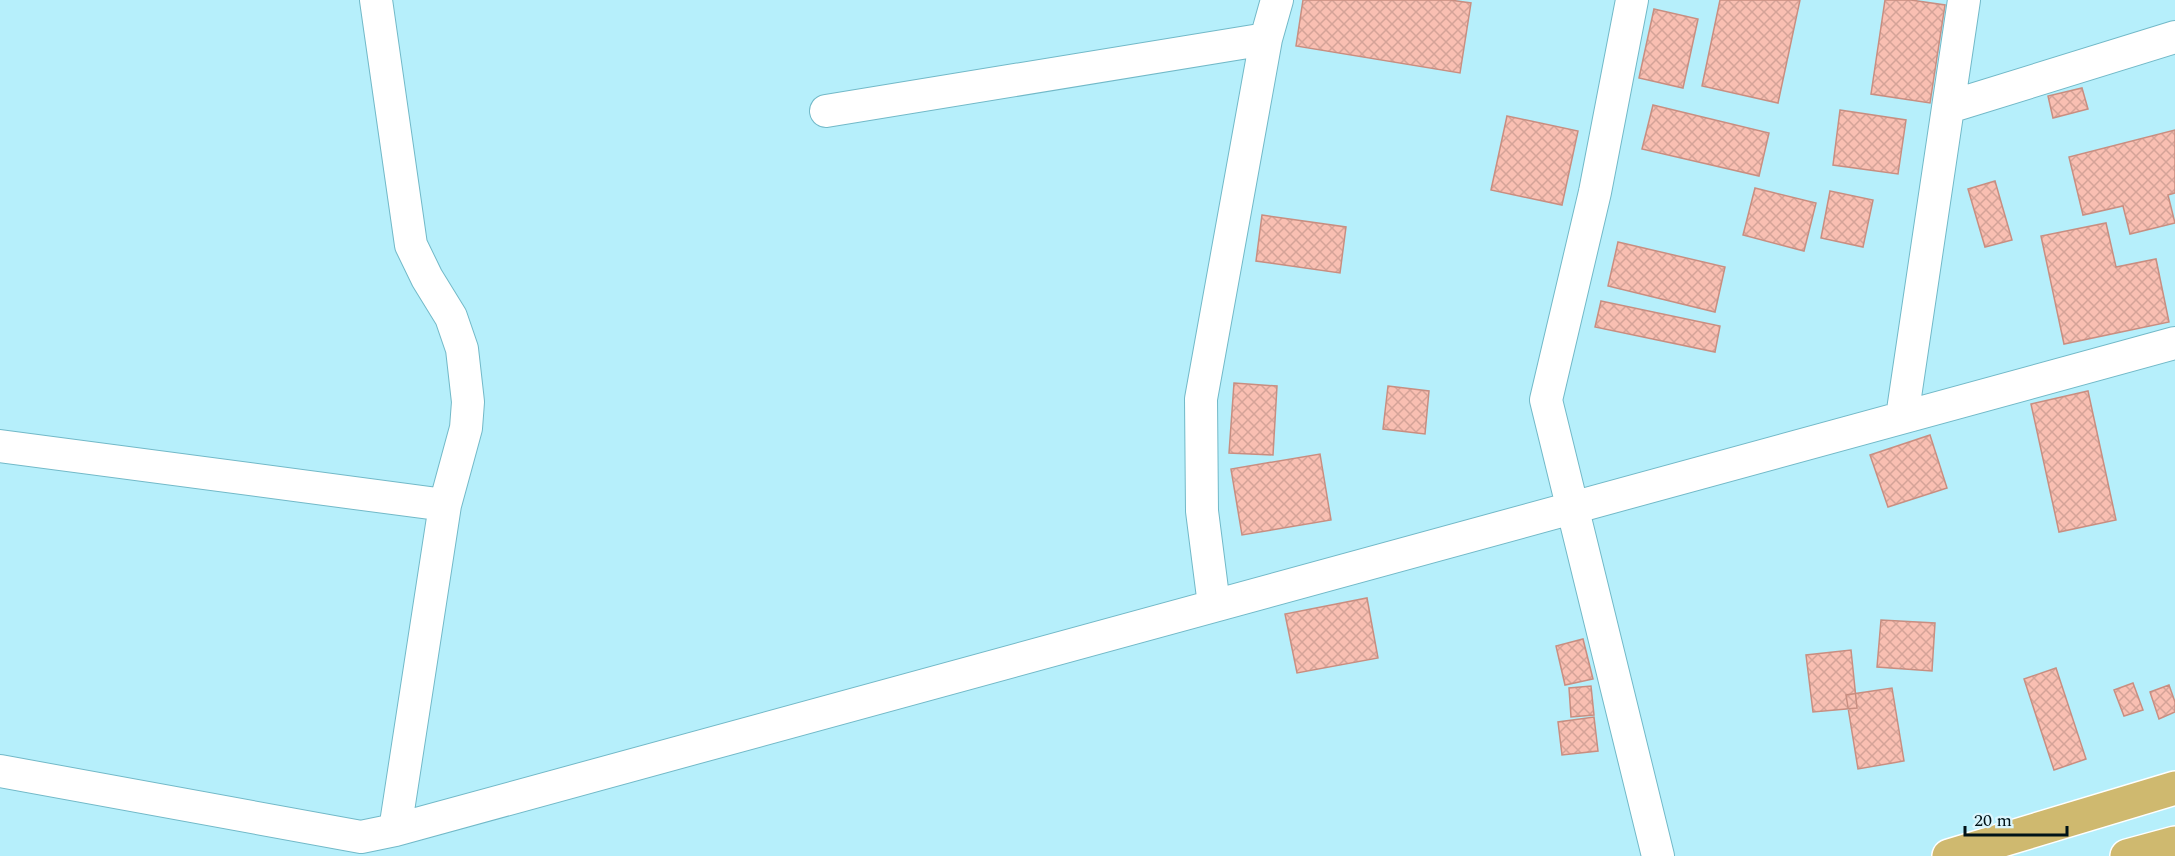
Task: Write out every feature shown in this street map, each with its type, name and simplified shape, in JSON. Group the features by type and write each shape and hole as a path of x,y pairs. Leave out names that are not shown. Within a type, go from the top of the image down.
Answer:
{"highway":[{"path":"1949,856 2175,788"},
{"path":"2127,856 2175,843"}],"street":[{"path":"376,0 411,245 427,278 451,317 462,350 468,402 465,428 445,505 395,830"},
{"path":"1214,605 1202,511 1201,399 1266,39 1277,0"},
{"path":"1632,0 1595,192 1546,400 1658,856"},
{"path":"1902,417 1964,0"},
{"path":"1949,107 2175,37"},
{"path":"825,111 1266,39"},
{"path":"0,771 361,846 395,830 2175,343"},
{"path":"0,446 445,505"}],"building":[{"path":"1303,0 1450,0 1471,3 1460,73 1296,46"},
{"path":"1720,0 1800,0 1778,103 1702,86"},
{"path":"1885,0 1911,0 1945,5 1930,103 1871,94"},
{"path":"1654,9 1698,19 1683,88 1639,78"},
{"path":"2082,88 2088,109 2053,118 2048,96"},
{"path":"1653,105 1769,133 1759,176 1642,149"},
{"path":"1840,110 1906,120 1898,174 1833,165"},
{"path":"1507,116 1578,131 1562,205 1491,190"},
{"path":"2175,130 2175,193 2168,195 2175,223 2130,234 2123,206 2083,215 2069,157"},
{"path":"1995,181 2012,240 1985,247 1968,189"},
{"path":"1755,188 1816,203 1804,251 1743,235"},
{"path":"1830,191 1873,200 1863,247 1821,238"},
{"path":"1262,215 1346,227 1340,273 1256,261"},
{"path":"2106,223 2116,267 2156,259 2169,322 2064,344 2041,236"},
{"path":"1618,242 1725,267 1715,312 1608,286"},
{"path":"1601,301 1720,326 1715,352 1595,327"},
{"path":"1234,383 1277,386 1273,455 1229,453"},
{"path":"1388,386 1429,391 1425,434 1383,429"},
{"path":"2088,391 2116,520 2059,532 2031,404"},
{"path":"1930,435 1947,488 1888,507 1870,455"},
{"path":"1320,454 1331,520 1242,535 1231,469"},
{"path":"1367,598 1378,658 1297,673 1285,614"},
{"path":"1881,620 1935,623 1932,671 1877,667"},
{"path":"1583,639 1593,679 1565,685 1556,646"},
{"path":"1851,650 1857,708 1813,712 1806,655"},
{"path":"2056,668 2086,759 2054,770 2024,679"},
{"path":"2133,683 2143,710 2124,716 2114,690"},
{"path":"2169,685 2175,702 2175,712 2159,719 2150,692"},
{"path":"1591,686 1594,715 1571,717 1569,688"},
{"path":"1892,688 1904,761 1858,769 1846,695"},
{"path":"1594,717 1598,751 1562,755 1558,722"}]}
